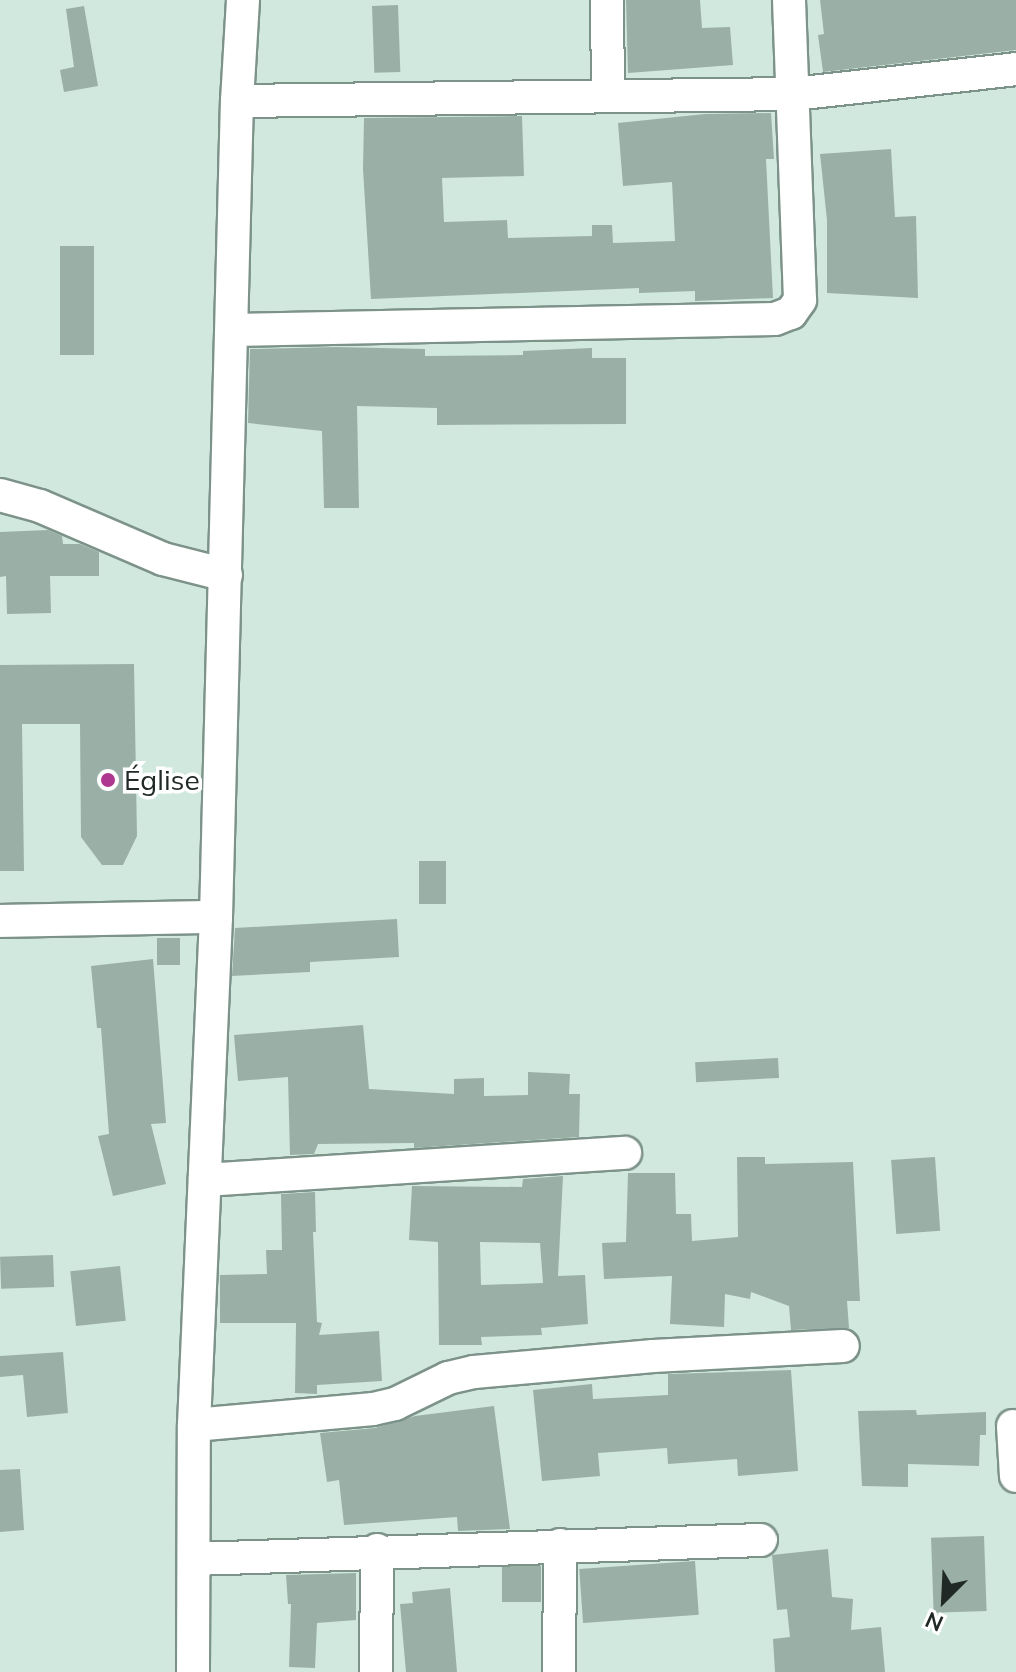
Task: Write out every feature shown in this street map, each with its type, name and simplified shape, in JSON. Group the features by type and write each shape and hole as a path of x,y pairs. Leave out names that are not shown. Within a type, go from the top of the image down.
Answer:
{"street":[{"path":"193,1672 194,1425 216,917 237,101 243,0"},
{"path":"607,0 608,95"},
{"path":"233,330 775,319 791,313 800,300 789,0"},
{"path":"237,101 794,94 1016,69"},
{"path":"0,495 40,506 163,559 226,575"},
{"path":"0,921 216,917"},
{"path":"205,1180 625,1153"},
{"path":"194,1425 373,1409 395,1404 448,1378 474,1372 653,1356 843,1346"},
{"path":"1013,1426 1016,1476"},
{"path":"195,1559 377,1550 761,1540"},
{"path":"559,1672 560,1545"},
{"path":"376,1672 377,1550"}],"building":[{"path":"626,0 700,0 702,28 730,27 733,65 628,73"},
{"path":"820,0 1016,0 1016,50 823,72 818,35 824,34"},
{"path":"398,5 400,72 374,73 372,6"},
{"path":"84,6 98,86 64,92 60,70 74,67 66,9"},
{"path":"771,113 774,159 766,159 773,298 695,301 695,291 639,293 639,288 371,299 363,169 364,118 522,116 524,176 442,178 444,222 507,220 508,238 592,236 592,225 612,225 613,243 675,241 672,182 623,186 618,123 705,114"},
{"path":"891,149 895,217 916,216 918,298 827,293 827,220 820,154"},
{"path":"60,246 94,246 94,355 60,355"},
{"path":"592,348 592,358 626,358 626,424 437,425 437,408 357,406 359,508 324,508 322,431 248,423 250,349 425,349 425,356 523,355 523,351"},
{"path":"48,530 62,536 63,544 80,544 99,552 99,576 50,576 51,613 7,614 6,576 0,577 0,532"},
{"name":"Église","path":"134,664 137,836 123,865 102,865 81,837 80,724 22,724 24,871 0,871 0,665"},
{"path":"419,861 446,861 446,904 419,904"},
{"path":"397,919 399,957 310,962 310,972 232,976 235,928"},
{"path":"157,938 180,938 180,965 157,965"},
{"path":"153,959 166,1123 151,1124 166,1184 113,1196 98,1136 109,1134 101,1028 97,1028 91,966"},
{"path":"363,1025 369,1089 454,1094 454,1079 484,1078 484,1096 528,1095 528,1072 570,1074 569,1094 580,1094 579,1137 414,1148 414,1143 318,1144 314,1154 290,1155 288,1077 238,1081 234,1035"},
{"path":"778,1058 779,1078 696,1082 695,1062"},
{"path":"737,1157 765,1157 765,1164 853,1162 860,1301 847,1301 849,1328 791,1330 789,1306 751,1292 750,1299 725,1294 724,1327 670,1324 672,1276 604,1279 602,1243 626,1242 628,1173 675,1173 676,1214 691,1214 692,1241 738,1237"},
{"path":"935,1157 940,1231 896,1234 891,1160"},
{"path":"563,1176 558,1276 585,1275 588,1324 541,1328 542,1335 481,1337 482,1345 439,1345 438,1242 409,1240 412,1186 522,1187 523,1179","holes":["480,1242 540,1243 543,1283 481,1285"]},
{"path":"315,1192 316,1232 313,1232 317,1322 322,1323 319,1335 379,1331 382,1381 317,1385 317,1394 295,1393 296,1323 220,1323 220,1275 267,1274 266,1250 282,1250 281,1194"},
{"path":"53,1255 54,1287 1,1289 0,1257"},
{"path":"120,1266 126,1321 76,1326 70,1271"},
{"path":"63,1352 68,1413 27,1417 23,1375 0,1377 0,1356"},
{"path":"791,1370 798,1471 738,1476 737,1459 668,1464 667,1448 598,1453 600,1476 542,1481 533,1390 592,1384 593,1399 668,1395 668,1374"},
{"path":"494,1406 510,1529 458,1531 457,1517 344,1525 339,1480 327,1482 320,1433 375,1428 415,1416"},
{"path":"916,1410 917,1415 986,1412 986,1435 980,1435 979,1466 908,1464 908,1487 862,1486 858,1411"},
{"path":"20,1469 24,1530 0,1532 0,1470"},
{"path":"984,1536 987,1611 934,1613 931,1538"},
{"path":"828,1549 832,1597 853,1599 851,1630 881,1627 885,1672 775,1672 773,1639 790,1637 787,1609 777,1610 772,1555"},
{"path":"695,1561 699,1615 583,1623 579,1569"},
{"path":"502,1566 541,1566 541,1602 502,1602"},
{"path":"356,1573 356,1620 317,1623 315,1668 289,1667 291,1604 288,1604 286,1575"},
{"path":"450,1588 457,1672 406,1672 400,1604 413,1603 412,1592"}],"place":[{"name":"Église","path":"108,780"}]}
